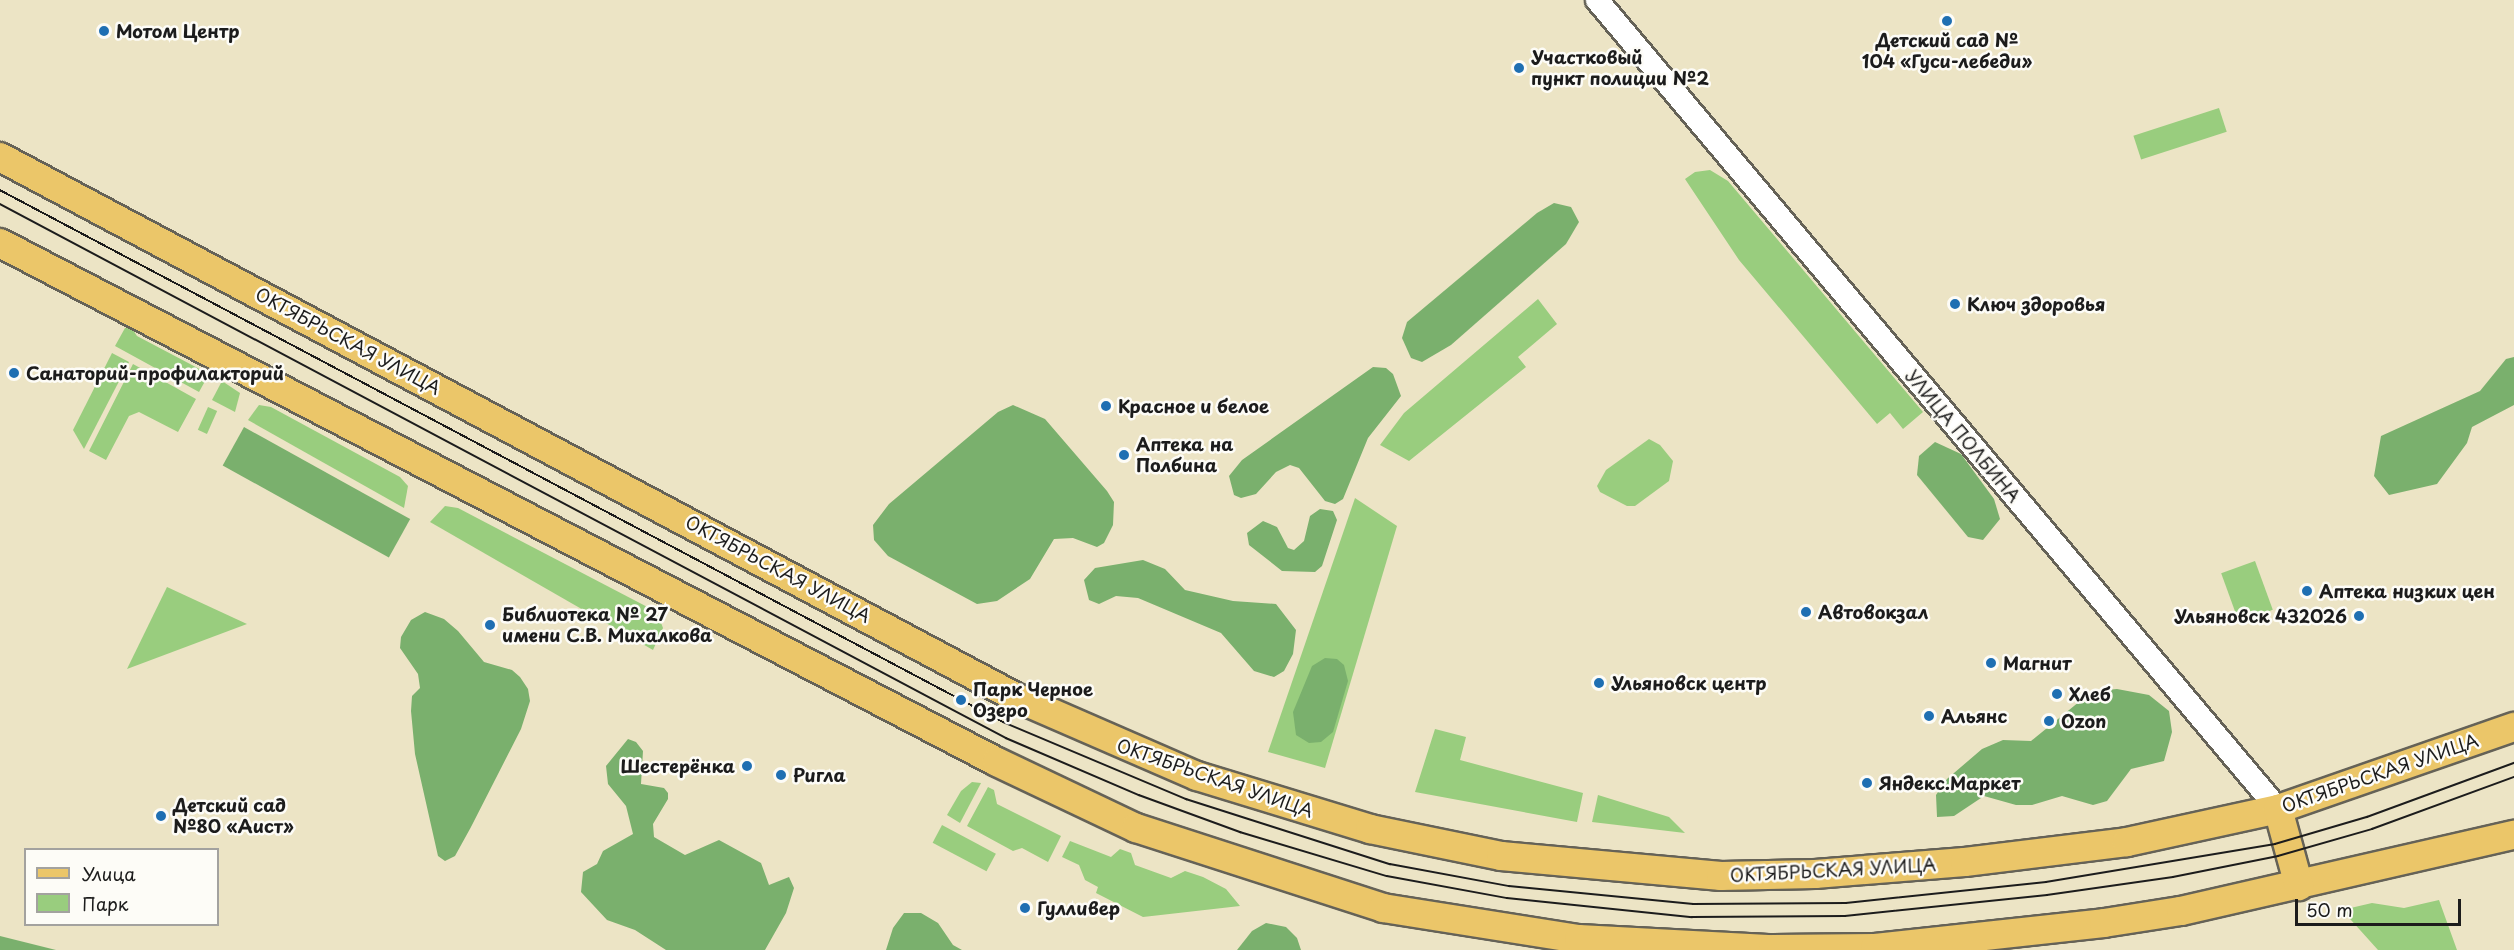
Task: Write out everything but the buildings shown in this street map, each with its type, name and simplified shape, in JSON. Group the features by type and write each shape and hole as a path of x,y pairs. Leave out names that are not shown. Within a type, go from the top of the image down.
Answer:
{"main road":[{"name":"ОКТЯБРЬСКАЯ УЛИЦА","path":"0,158 1015,697 1197,776 1370,829 1501,856 1615,869 1769,876 1965,862 2086,848 2278,809 2346,789 2514,727"},
{"path":"0,243 997,762 1136,828 1383,908 1579,939 1773,950 1875,948 2104,923 2299,886 2514,835"},
{"name":"УЛИЦА ПОЛБИНА","path":"2278,809 2299,886"}],"street":[{"name":"УЛИЦА ПОЛБИНА","path":"1597,0 2278,809"}],"green space":[{"path":"2219,108 2227,132 2141,160 2133,136"},
{"path":"1710,170 1728,181 1923,412 1903,429 1890,413 1877,424 1739,260 1685,179 1695,172"},
{"path":"1554,203 1571,207 1579,222 1566,244 1451,345 1422,362 1411,358 1402,338 1407,322 1537,213"},
{"path":"1538,299 1557,324 1518,357 1526,367 1409,461 1380,445 1404,413"},
{"path":"131,327 137,336 209,374 199,392 115,346 125,328"},
{"path":"112,353 129,362 84,449 73,430"},
{"path":"2514,357 2514,405 2472,427 2467,443 2437,484 2389,495 2374,476 2381,436 2480,391 2506,359"},
{"path":"133,364 196,399 178,432 139,412 129,416 106,460 89,451"},
{"path":"1373,367 1386,368 1393,374 1401,396 1368,438 1343,499 1335,504 1325,501 1299,468 1290,465 1276,472 1256,494 1241,498 1234,495 1229,476 1242,460"},
{"path":"222,381 240,393 235,412 212,400"},
{"path":"259,405 271,407 400,477 408,486 404,508 248,420"},
{"path":"1013,405 1045,419 1107,491 1114,502 1113,525 1104,543 1097,547 1073,538 1054,539 1030,579 997,601 977,604 888,556 874,540 873,525 889,504 998,412"},
{"path":"208,407 217,411 207,434 198,430"},
{"path":"244,427 410,519 389,558 223,465"},
{"path":"1649,439 1660,445 1673,461 1669,481 1635,506 1627,506 1600,492 1597,486 1606,470"},
{"path":"1935,442 1961,454 1994,499 2000,519 1983,540 1968,537 1917,475 1919,456"},
{"path":"1355,498 1397,526 1325,768 1268,752"},
{"path":"445,506 458,508 657,612 663,628 653,650 430,522"},
{"path":"1320,509 1333,511 1337,520 1322,566 1315,572 1282,571 1249,545 1247,533 1263,521 1277,527 1288,548 1294,550 1304,541 1310,516"},
{"path":"1143,560 1165,569 1185,590 1233,601 1276,604 1296,630 1293,654 1284,671 1274,677 1254,671 1221,633 1138,598 1116,596 1099,604 1089,600 1084,580 1095,568"},
{"path":"2255,561 2273,610 2239,622 2221,573"},
{"path":"167,587 247,624 127,669"},
{"path":"425,612 444,619 458,631 484,662 512,670 528,689 530,701 521,729 471,827 455,856 445,861 438,856 415,754 411,711 412,696 420,688 418,674 400,648 401,637 411,620"},
{"path":"1325,658 1337,659 1344,665 1348,681 1333,732 1321,742 1309,743 1296,735 1293,712 1312,666"},
{"path":"2117,689 2149,695 2169,711 2172,732 2164,761 2131,769 2107,801 2093,805 2062,796 2032,805 2016,805 1984,796 1954,816 1937,817 1936,795 1947,779 1982,749 2003,740 2031,741 2085,697 2096,691"},
{"path":"1435,729 1466,737 1460,760 1583,793 1577,822 1415,792"},
{"path":"628,739 636,742 643,751 641,784 664,788 668,793 668,799 653,824 654,837 685,855 719,840 761,863 769,885 789,877 794,888 786,913 765,950 666,950 635,930 607,920 581,892 583,872 597,864 603,851 633,834 626,806 608,784 606,766"},
{"path":"972,782 981,783 960,823 947,815 961,791"},
{"path":"988,787 994,790 997,804 1061,836 1048,862 1022,848 1013,851 967,826"},
{"path":"1598,795 1669,817 1685,833 1592,822"},
{"path":"942,825 996,854 986,871 933,843"},
{"path":"1070,841 1111,857 1120,849 1131,853 1135,865 1171,878 1185,871 1203,877 1226,889 1240,906 1143,917 1096,893 1098,887 1085,880 1079,865 1062,857"},
{"path":"2439,900 2457,950 2378,950 2342,910 2372,903 2404,908"},
{"path":"904,913 921,913 938,923 953,945 962,950 886,950 893,928"},
{"path":"1266,923 1286,927 1297,938 1301,950 1237,950 1252,931"},
{"path":"0,936 56,950 0,950"}],"tram line":[{"path":"0,190 1003,722 1186,799 1390,864 1509,886 1693,904 1846,903 2046,882 2275,844 2367,817 2514,763"},
{"path":"0,204 1006,738 1139,795 1240,832 1387,876 1507,898 1692,917 1845,916 2047,895 2173,877 2278,856 2372,829 2514,777"}],"place":[{"name":"Детский сад № 104 «Гуси-лебеди»","path":"1947,21"},
{"name":"Мотом Центр","path":"104,31"},
{"name":"Участковый пункт полиции №2","path":"1519,68"},
{"name":"Ключ здоровья","path":"1955,304"},
{"name":"Санаторий-профилакторий","path":"14,373"},
{"name":"Красное и белое","path":"1106,406"},
{"name":"Аптека на Полбина","path":"1124,455"},
{"name":"Аптека низких цен","path":"2307,591"},
{"name":"Автовокзал","path":"1806,612"},
{"name":"Ульяновск 432026","path":"2359,616"},
{"name":"Библиотека № 27 имени С.В. Михалкова","path":"490,625"},
{"name":"Магнит","path":"1991,663"},
{"name":"Ульяновск центр","path":"1599,683"},
{"name":"Хлеб","path":"2057,694"},
{"name":"Парк Черное Озеро","path":"961,700"},
{"name":"Альянс","path":"1929,716"},
{"name":"Ozon","path":"2049,721"},
{"name":"Шестерёнка","path":"747,766"},
{"name":"Ригла","path":"781,775"},
{"name":"Яндекс.Маркет","path":"1867,783"},
{"name":"Детский сад №80 «Аист»","path":"161,816"},
{"name":"Гулливер","path":"1025,908"}]}
